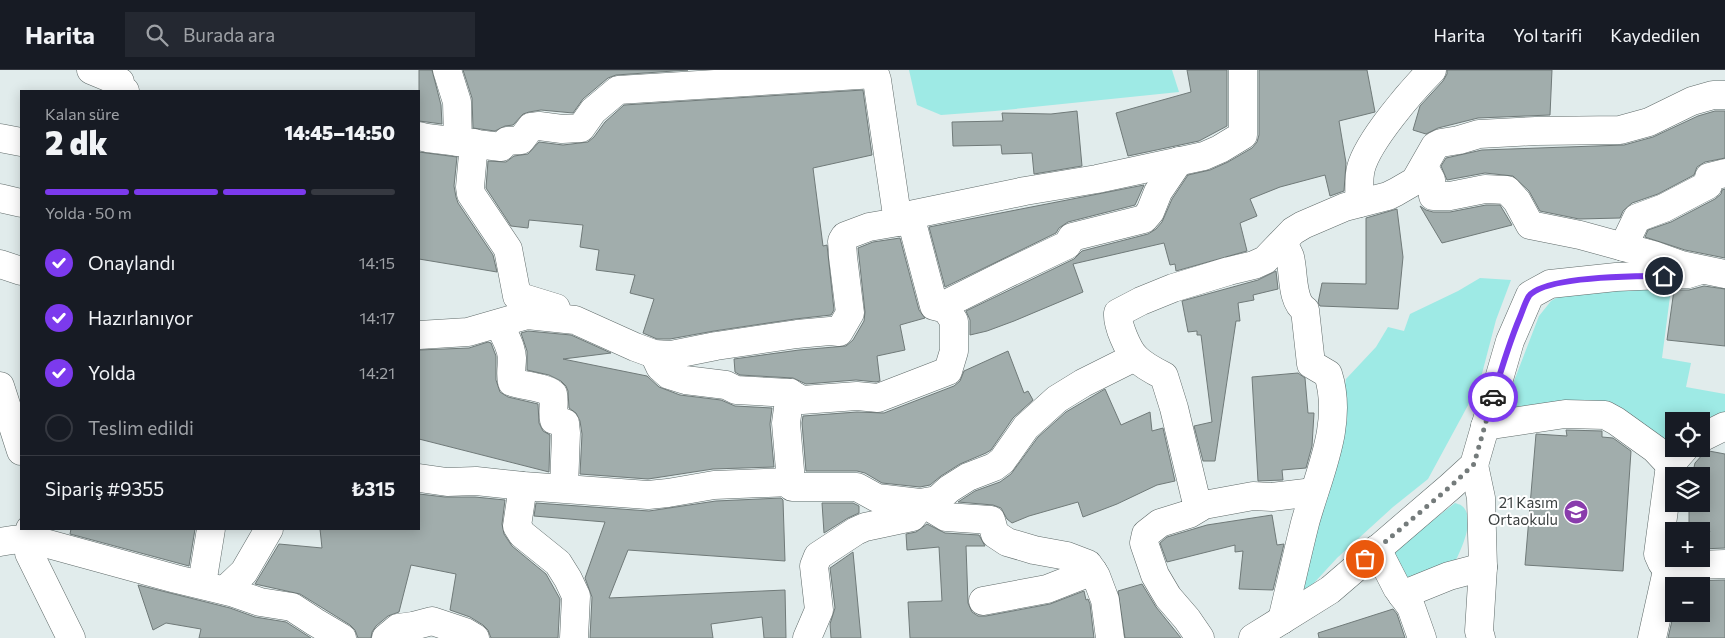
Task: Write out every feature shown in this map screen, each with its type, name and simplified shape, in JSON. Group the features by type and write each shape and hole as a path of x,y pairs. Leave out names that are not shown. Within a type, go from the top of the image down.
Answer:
{"street":[{"path":"91,70 120,82 122,90"},
{"path":"447,70 457,102 466,143 471,194 508,249 517,296 554,307 575,320 636,348 654,354 671,355 770,338 830,331 839,332 850,313 843,257 842,241 845,236 870,227 904,219 1025,191 1097,179 1204,156 1220,149 1243,135 1243,70"},
{"path":"1359,203 1361,168 1371,147 1398,107 1432,70"},
{"path":"420,136 501,146 507,141 521,140 531,127 581,128 593,111 618,90 875,74 878,80 904,219 934,306 946,309 954,321 954,351 948,371 878,398 857,396 802,400 790,393 736,390 726,385 669,376 660,367 654,354"},
{"path":"1198,508 1164,376 1148,368 1134,357 1119,326 1118,313 1173,288 1254,266 1265,260 1293,231 1303,225 1345,207 1388,196 1396,192 1415,181 1435,146 1441,143 1479,134 1620,130 1649,122 1692,101 1713,95 1725,95"},
{"path":"0,138 20,142"},
{"path":"946,309 950,302 1067,245 1072,237 1144,219 1150,212 1158,192 1179,161"},
{"path":"1424,167 1431,180 1433,196 1450,196 1484,189 1507,190 1517,201 1530,225 1580,234 1713,272"},
{"path":"1623,247 1637,218 1664,208 1708,185 1709,177 1725,173"},
{"path":"0,198 20,203"},
{"path":"1282,620 1305,522 1331,436 1333,412 1328,374 1312,364 1305,310 1299,306 1296,299 1289,256 1283,242"},
{"path":"0,264 20,271"},
{"path":"1481,638 1479,631 1483,567 1481,498 1474,464 1510,340 1530,295 1550,284 1572,281 1713,272"},
{"path":"420,335 468,332 527,315 575,320"},
{"path":"498,324 508,340 512,357 510,375 512,382 527,387 547,390 553,394 555,402 554,420 564,424 566,433 564,488"},
{"path":"790,393 786,423 792,487 857,487 877,498 923,503 938,500 949,489 968,478 994,467 1002,461 1026,427 1057,399 1083,383 1134,357"},
{"path":"1,390 20,448"},
{"path":"1485,426 1565,414 1605,415 1654,449 1665,453"},
{"path":"1665,564 1658,554 1677,457"},
{"path":"1253,638 1330,590 1474,464"},
{"path":"420,478 447,482 476,480 523,486 648,495 714,485 791,482"},
{"path":"523,486 517,526 522,534 558,564 568,579 576,596 574,638"},
{"path":"1200,638 1188,619 1168,598 1155,575 1144,543 1146,534 1160,523 1189,514 1204,505 1253,496 1272,497 1314,492"},
{"path":"923,503 946,517 991,520 995,534 1007,542 1034,550 1067,556 1088,564 1096,576 1105,600 1110,638"},
{"path":"807,638 818,610 814,566 818,556 865,527 912,517 923,503"},
{"path":"211,530 212,587"},
{"path":"212,587 244,572 268,530"},
{"path":"30,534 29,554 71,638"},
{"path":"0,542 30,534 260,602 292,607 342,638"},
{"path":"1377,549 1402,595 1411,607 1422,638"},
{"path":"1710,565 1725,564"},
{"path":"1402,595 1449,576 1483,567"},
{"path":"1652,638 1668,567"},
{"path":"983,601 1047,589 1092,571"},
{"path":"386,638 398,628 432,621 465,632 475,638"}],"shaded area":[{"path":"909,70 1172,70 1179,92 941,115 917,105"},
{"path":"1480,278 1511,280 1496,320 1479,385 1428,479 1393,507 1337,558 1302,596 1337,433 1346,379 1376,347 1388,327 1404,331 1410,314"},
{"path":"1672,281 1662,358 1691,363 1686,387 1725,394 1725,416 1710,425 1710,412 1665,412 1665,444 1617,415 1501,415 1539,316 1551,301 1561,295"},
{"path":"1455,503 1462,506 1468,520 1465,538 1451,570 1399,586 1387,556"}],"building":[{"path":"419,70 432,70 441,105 442,124 420,121"},
{"path":"463,70 688,70 616,75 608,78 583,99 573,113 541,110 529,112 523,114 513,125 505,126 495,131 473,128 472,98"},
{"path":"1187,70 1227,70 1227,126 1199,141 1128,156 1116,113 1191,92"},
{"path":"1259,70 1367,70 1375,112 1339,121 1346,163 1344,191 1330,196 1325,175 1280,187 1250,199 1257,216 1240,223 1247,251 1176,271 1175,264 1170,265 1164,243 1073,264 1083,292 1014,321 970,335 970,320 966,311 1074,259 1082,251 1148,234 1162,222 1172,199 1188,175 1210,170 1252,148 1257,142 1259,135"},
{"path":"1447,70 1552,70 1550,115 1478,118 1438,128 1426,134 1413,130 1420,106 1443,81"},
{"path":"863,90 872,155 813,168 823,246 827,245 834,310 831,315 670,339 657,339 643,333 654,299 630,293 635,275 596,270 599,250 580,247 583,225 529,220 528,228 511,226 486,188 488,161 506,162 514,156 528,154 539,142 563,145 588,142 605,122 624,105"},
{"path":"1077,111 1082,166 1034,174 1032,153 1002,154 1001,145 953,146 952,122 1003,121 1002,113 1051,114"},
{"path":"1715,111 1725,111 1725,158 1705,162 1697,167 1694,175 1658,194 1632,203 1623,211 1620,218 1579,219 1540,211 1529,191 1513,176 1485,173 1447,180 1441,166 1446,158 1482,150 1624,145 1653,137 1698,116"},
{"path":"420,152 457,157 454,186 458,203 493,255 497,272 420,259"},
{"path":"1144,185 1135,205 1068,222 1059,228 1056,233 945,287 929,227"},
{"path":"1725,189 1725,258 1685,250 1645,237 1648,230 1671,222 1715,199"},
{"path":"1486,205 1500,205 1512,225 1442,243 1420,206 1433,212 1450,212"},
{"path":"1397,209 1403,257 1398,309 1320,306 1318,303 1322,283 1366,284 1366,218"},
{"path":"900,238 919,310 925,318 900,325 905,350 877,356 880,381 856,380 806,384 793,378 740,375 735,372 734,359 846,346 853,340 864,321 865,312 858,248 873,242"},
{"path":"1276,271 1278,289 1253,295 1254,300 1238,303 1240,321 1236,321 1215,461 1203,461 1194,426 1212,422 1201,335 1197,335 1197,331 1188,332 1182,301 1258,280"},
{"path":"1704,286 1725,289 1725,346 1667,340 1674,290 1689,290"},
{"path":"528,331 571,335 611,353 563,359 647,376 659,387 680,395 721,400 735,406 772,408 770,424 774,467 713,469 648,479 580,474 582,434 580,421 576,413 569,408 568,391 561,381 549,375 527,370 527,351 521,333"},
{"path":"488,342 491,343 496,356 496,380 500,392 508,397 538,404 539,423 543,431 550,435 549,472 420,439 420,350 469,348"},
{"path":"1008,351 1024,393 1028,391 1033,400 1013,418 991,450 986,453 960,464 930,485 920,487 882,483 865,473 857,471 806,471 803,416 857,412 884,413 954,386 960,381 964,371"},
{"path":"1298,373 1305,378 1308,413 1314,413 1312,446 1306,468 1282,470 1283,480 1258,481 1252,377"},
{"path":"1105,389 1121,425 1150,412 1152,431 1163,428 1175,481 1157,485 1117,504 1083,517 1078,502 1029,516 1012,523 1007,519 1001,508 993,505 958,502 975,491 1000,482 1011,474 1038,437 1066,412"},
{"path":"1566,430 1602,431 1602,437 1613,438 1631,451 1623,571 1525,565 1536,434 1567,436"},
{"path":"1710,451 1725,454 1725,548 1710,549 1710,522 1689,522 1689,512 1710,512 1710,467 1694,467 1700,457 1710,457"},
{"path":"420,494 505,500 502,524 504,534 512,546 546,574 560,599 558,638 491,638 488,630 483,625 470,617 450,610 456,574 411,565 399,612 388,616 376,626 371,638 358,638 355,630 350,625 300,594 255,584 279,544 322,548 320,530 420,530"},
{"path":"781,498 783,500 785,561 628,550 609,598 785,590 786,638 764,638 762,617 711,624 713,638 590,638 592,597 585,578 605,522 534,516 536,503 649,511 716,501"},
{"path":"822,503 853,503 859,506 859,513 824,533"},
{"path":"1272,515 1277,545 1284,544 1273,590 1239,589 1243,551 1235,552 1235,545 1167,562 1160,543 1167,537 1207,525"},
{"path":"927,524 945,533 979,535 985,546 966,546 968,603 972,612 978,616 986,616 1050,604 1084,591 1086,600 1088,599 1090,604 1094,638 910,638 908,602 942,601 939,547 907,550 906,534 916,532"},
{"path":"71,530 195,530 189,566 70,534"},
{"path":"853,552 861,638 831,638 830,624 835,608 830,568"},
{"path":"1710,580 1725,580 1725,638 1668,638 1672,622 1710,622"},
{"path":"1142,584 1156,607 1181,638 1125,638 1118,591"},
{"path":"138,585 230,608 255,617 286,622 311,638 199,638 201,629 166,623 153,630"},
{"path":"1393,609 1397,614 1405,638 1319,638 1318,633"}],"way so far":[{"path":"1365,559 1474,464 1493,397"}],"place":[{"name":"21 Kasım Ortaokulu","path":"1576,512"}],"route":[{"path":"1493,397 1510,340 1530,295 1550,284 1616,277 1664,276"}]}
